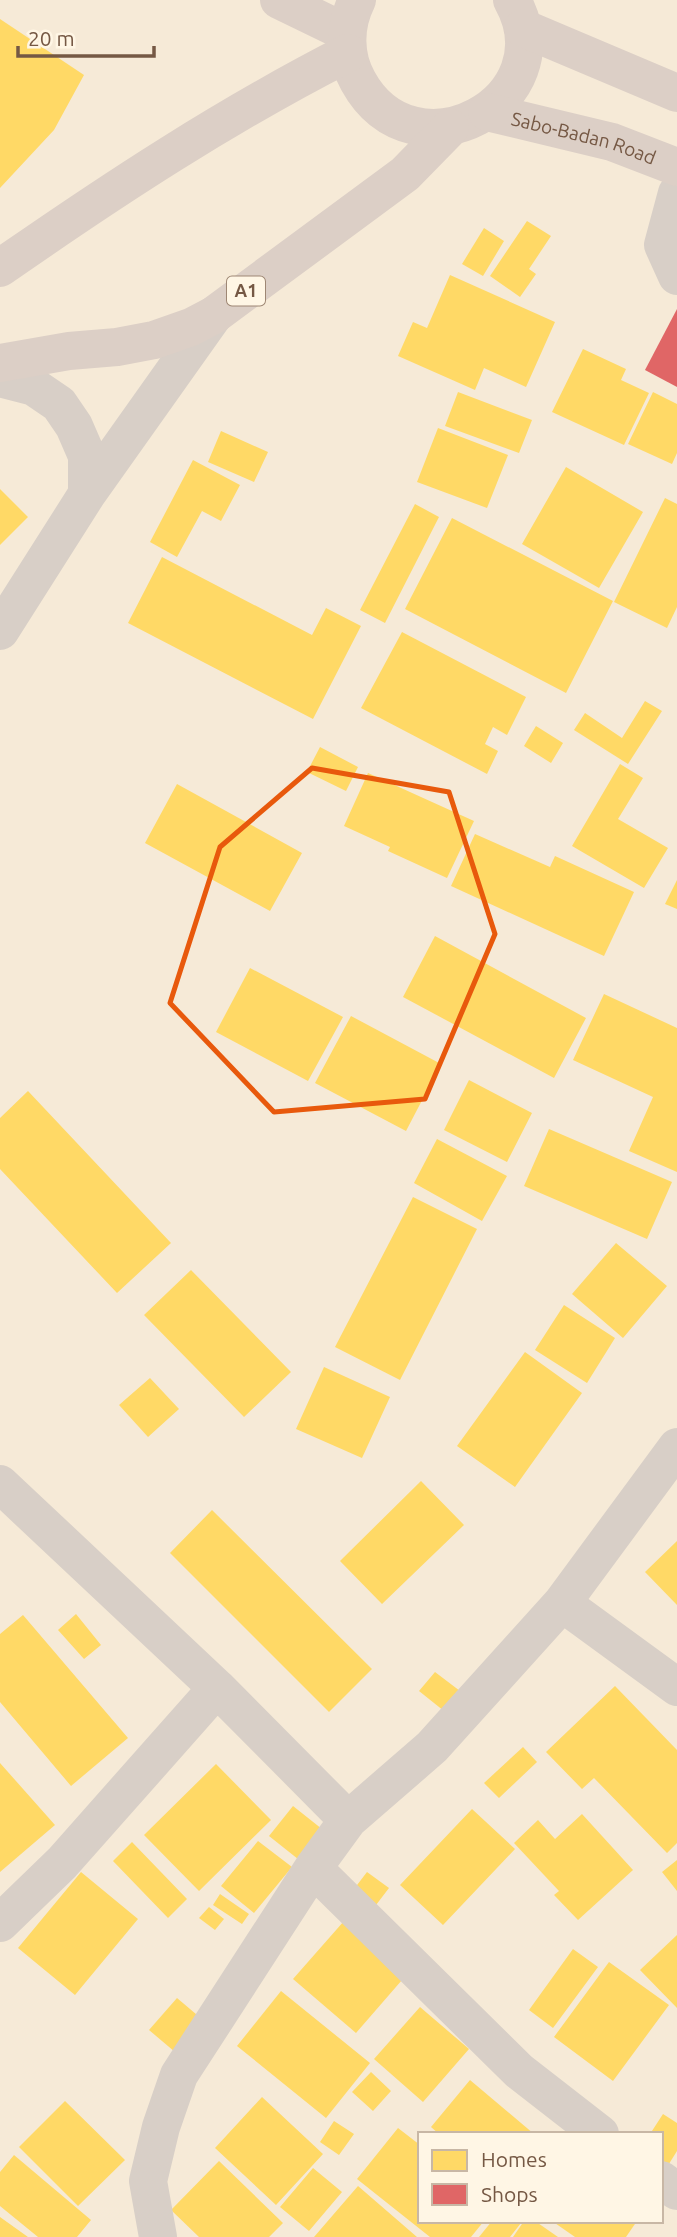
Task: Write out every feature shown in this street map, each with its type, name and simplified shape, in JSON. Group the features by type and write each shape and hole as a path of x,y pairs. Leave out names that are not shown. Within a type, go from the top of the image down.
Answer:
{"highway":[{"path":"279,0 351,29"},
{"path":"351,29 353,73 375,105 410,125 430,129 450,128 470,122 487,112 505,96 517,75 523,52 521,10"},
{"path":"521,10 677,93"},
{"path":"0,268 114,189 274,92 351,29"},
{"name":"Sabo-Badan Road","path":"487,112 612,142 677,167"},
{"name":"A1","path":"0,363 154,340 191,327 214,315 405,174 450,128"}],"street":[{"path":"677,193 663,245 677,276"},
{"path":"0,631 87,494 214,315"},
{"path":"0,378 34,387 59,404 74,426 87,456 87,494"},
{"path":"158,2237 148,2181 161,2127 179,2075 313,1868 348,1820 432,1748 562,1603 677,1447"},
{"path":"0,1484 217,1688 348,1820"},
{"path":"562,1603 677,1687"},
{"path":"0,1923 62,1863 217,1688"},
{"path":"313,1868 519,2071 597,2132"}],"highlighted area":[{"path":"312,768 449,792 495,934 425,1099 274,1112 170,1003 220,847"}],"shaded area":[{"path":"0,0 677,0 677,2237 0,2237"}],"building: Homes":[{"path":"0,19 84,75 54,130 0,188"},
{"path":"527,221 551,236 529,269 536,274 520,297 490,276"},
{"path":"484,228 504,241 483,276 462,264"},
{"path":"450,275 555,322 526,387 484,368 475,390 398,356 413,322 427,328"},
{"path":"583,349 626,369 621,380 649,393 624,445 552,412"},
{"path":"458,392 532,420 519,453 445,426"},
{"path":"653,392 677,404 677,453 672,464 628,444"},
{"path":"438,428 508,455 487,508 417,482"},
{"path":"221,431 268,452 254,482 208,462"},
{"path":"193,460 240,485 221,521 202,511 177,557 150,542"},
{"path":"566,467 643,512 599,588 522,544"},
{"path":"0,489 28,517 0,545"},
{"path":"665,498 677,504 677,607 667,628 614,602"},
{"path":"415,504 439,517 385,623 360,610"},
{"path":"452,518 613,601 566,693 405,609"},
{"path":"162,557 312,635 326,608 361,626 313,719 128,623"},
{"path":"402,632 526,697 507,735 493,727 485,744 498,751 487,774 361,708"},
{"path":"645,701 662,711 628,764 574,730 585,713 622,738"},
{"path":"536,726 563,743 551,763 524,746"},
{"path":"320,747 358,767 346,791 307,772"},
{"path":"620,764 643,778 618,819 668,848 644,888 572,846"},
{"path":"368,773 474,821 447,878 388,851 390,847 344,826"},
{"path":"177,784 302,853 270,911 145,843"},
{"path":"475,834 550,867 555,856 634,892 604,956 451,886"},
{"path":"677,880 677,909 665,904"},
{"path":"435,936 586,1018 554,1078 403,997"},
{"path":"250,968 343,1017 308,1081 216,1032"},
{"path":"604,994 677,1028 677,1172 629,1151 653,1097 573,1060"},
{"path":"351,1016 441,1064 406,1131 315,1083"},
{"path":"469,1080 532,1113 507,1162 444,1130"},
{"path":"28,1091 171,1243 117,1293 0,1169 0,1118"},
{"path":"549,1129 672,1182 647,1239 524,1186"},
{"path":"437,1139 507,1176 482,1221 414,1183"},
{"path":"413,1197 477,1229 400,1380 335,1347"},
{"path":"616,1243 667,1286 623,1338 572,1294"},
{"path":"191,1270 291,1372 244,1417 144,1315"},
{"path":"564,1305 615,1338 587,1383 535,1350"},
{"path":"525,1352 582,1393 515,1487 457,1446"},
{"path":"324,1367 390,1397 362,1458 296,1429"},
{"path":"150,1378 179,1409 148,1437 119,1405"},
{"path":"421,1481 464,1525 382,1604 340,1561"},
{"path":"212,1510 372,1669 329,1712 170,1553"},
{"path":"677,1541 677,1605 645,1572"},
{"path":"76,1614 101,1645 84,1659 58,1630"},
{"path":"23,1615 128,1738 71,1786 0,1702 0,1634"},
{"path":"435,1672 460,1691 444,1711 419,1691"},
{"path":"615,1686 677,1750 677,1843 667,1853 594,1778 582,1789 546,1752"},
{"path":"523,1747 537,1762 499,1798 484,1783"},
{"path":"0,1763 55,1825 0,1872"},
{"path":"216,1764 271,1820 199,1891 144,1835"},
{"path":"293,1806 327,1833 303,1863 269,1836"},
{"path":"472,1809 515,1849 443,1925 400,1885"},
{"path":"582,1814 633,1870 578,1920 554,1895 559,1891 514,1843 538,1820 555,1839"},
{"path":"258,1841 292,1867 254,1913 221,1886"},
{"path":"132,1842 187,1899 168,1918 113,1861"},
{"path":"677,1860 677,1891 662,1872"},
{"path":"81,1872 138,1919 75,1995 18,1948"},
{"path":"367,1872 389,1888 376,1905 354,1889"},
{"path":"220,1894 249,1914 242,1924 213,1905"},
{"path":"209,1907 224,1919 215,1930 199,1918"},
{"path":"344,1921 402,1980 356,2033 293,1979"},
{"path":"677,1935 677,2008 640,1970"},
{"path":"573,1949 598,1967 553,2028 529,2010"},
{"path":"609,1962 669,2005 613,2081 554,2037"},
{"path":"281,1991 370,2063 326,2118 237,2046"},
{"path":"177,1998 203,2020 175,2052 149,2030"},
{"path":"420,2007 469,2049 423,2102 374,2059"},
{"path":"371,2072 391,2091 373,2111 352,2092"},
{"path":"470,2080 532,2132 437,2132 431,2127"},
{"path":"262,2097 323,2154 276,2205 215,2148"},
{"path":"65,2101 125,2160 78,2206 19,2147"},
{"path":"663,2114 677,2123 677,2151 667,2167 663,2164 663,2132 651,2132"},
{"path":"334,2121 354,2134 339,2155 320,2142"},
{"path":"398,2128 418,2143 418,2223 482,2223 471,2237 430,2237 357,2179"},
{"path":"14,2155 91,2220 77,2237 38,2237 0,2206 0,2172"},
{"path":"219,2161 283,2223 269,2237 199,2237 171,2210"},
{"path":"313,2168 342,2192 309,2231 280,2207"},
{"path":"358,2186 417,2237 314,2237"},
{"path":"0,2217 28,2237 0,2237"},
{"path":"490,2223 521,2223 510,2237 479,2237"},
{"path":"523,2223 538,2223 558,2237 513,2237"},
{"path":"555,2223 636,2223 626,2237 575,2237"}],"building: Shops":[{"path":"677,309 677,387 645,370"}]}
